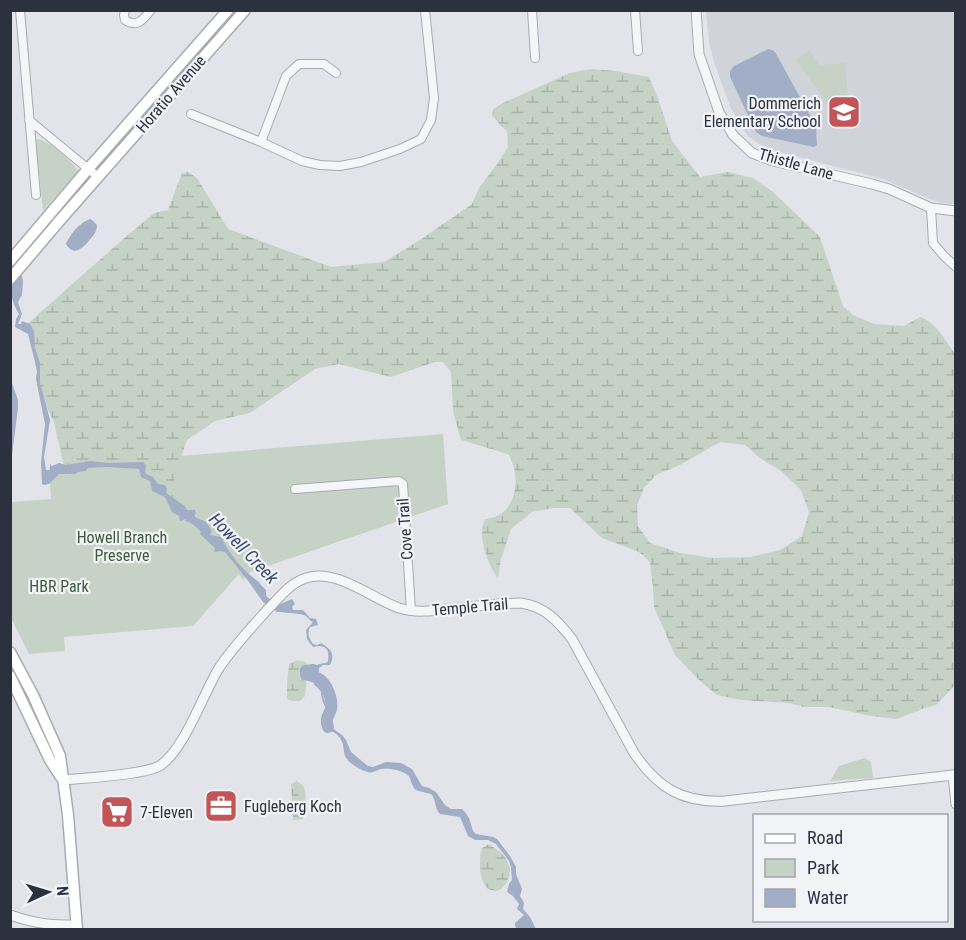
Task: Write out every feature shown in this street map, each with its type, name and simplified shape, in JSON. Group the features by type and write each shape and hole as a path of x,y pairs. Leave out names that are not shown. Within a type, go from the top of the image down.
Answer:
{"main road":[{"name":"Horatio Avenue","path":"14,263 88,169 228,10"},
{"name":"Horatio Avenue","path":"14,263 98,177 245,10"},
{"path":"184,60 194,68"},
{"path":"10,279 14,263"},
{"path":"10,652 33,695 60,756 68,815 77,927"},
{"path":"10,676 63,780"}],"street":[{"path":"20,10 36,195"},
{"path":"125,10 125,20 131,24 137,24 151,10"},
{"path":"191,114 302,161 320,165 340,166 360,162 400,149 421,139 431,120 434,98 425,10"},
{"path":"532,10 535,58"},
{"path":"635,10 638,51"},
{"name":"Thistle Lane","path":"696,10 699,54 718,112 733,135 752,153 773,161 880,186 931,208 956,212"},
{"path":"261,142 286,76 299,64 324,64 336,73"},
{"path":"29,120 98,177"},
{"path":"931,208 933,243 956,267"},
{"name":"Cove Trail","path":"295,489 393,480 403,484 411,611"},
{"name":"Temple Trail","path":"63,780 145,772 160,765 183,737 227,657 287,589 297,581 320,576 346,583 389,604 411,611 521,603 546,612 559,622 572,639 644,768 666,788 692,799 725,801 954,774"},
{"path":"954,774 956,804"},
{"path":"10,915 48,926 77,927"}],"shaded area":[{"name":"Dommerich Elementary School","path":"706,11 955,11 955,204 941,203 883,179 764,147 749,137 730,106 714,62 709,42"}],"green space":[{"path":"809,50 820,65 845,63 849,106 830,107 796,60"},
{"path":"592,69 649,77 672,141 700,177 728,172 753,178 772,191 820,237 843,306 853,315 874,324 904,326 920,317 926,319 936,327 955,354 955,685 936,705 897,719 829,707 804,707 789,703 741,700 717,695 675,655 654,607 650,562 639,552 602,538 570,508 532,512 511,529 501,559 498,578 490,566 484,549 483,525 485,519 500,514 510,504 516,481 514,468 509,455 461,440 453,411 451,372 443,362 435,362 391,377 339,364 315,369 250,413 215,421 187,440 175,475 173,500 152,484 140,466 64,466 54,422 43,399 32,338 24,327 154,213 168,210 182,173 188,172 197,178 228,229 331,267 384,262 472,204 479,188 508,147 507,131 492,115 493,109 570,73","holes":["720,442 745,445 782,472 801,490 809,512 802,536 780,550 751,557 713,558 680,553 650,543 638,526 637,505 644,488 656,475 680,465"]},
{"path":"37,139 59,151 78,171 43,211 36,144"},
{"name":"Howell Branch Preserve","path":"443,434 448,504 250,572 243,580 239,574 193,626 64,637 65,651 29,654 11,618 11,502 51,499 49,467"},
{"path":"297,660 308,665 303,668 301,675 307,679 305,696 300,701 292,701 287,699 289,664"},
{"path":"865,758 871,762 873,778 830,781 839,766"},
{"path":"297,781 303,786 306,799 303,819 293,820 291,784"},
{"path":"489,844 504,856 510,868 507,882 496,891 486,886 481,874 482,848"}],"water":[{"path":"768,49 775,52 816,126 817,145 814,147 762,136 756,132 730,77 730,71 734,66"},
{"path":"91,219 97,225 94,235 81,248 76,251 71,250 66,244 70,236 80,225"},
{"path":"10,263 22,276 22,295 18,302 22,314 18,324 22,321 30,324 34,331 35,348 40,363 40,382 50,420 44,457 46,470 50,470 50,464 52,466 59,463 66,465 90,461 143,462 146,465 146,474 153,477 158,484 165,485 166,493 185,506 187,510 195,510 195,517 206,522 212,531 210,535 221,537 237,562 266,590 267,597 278,605 292,599 295,604 292,607 293,610 303,610 310,618 316,619 318,625 310,627 309,636 313,644 321,643 331,652 330,665 323,665 314,672 307,673 311,675 308,679 301,675 300,670 309,665 312,668 328,662 328,651 322,647 313,647 307,639 306,630 313,622 304,615 277,612 263,602 225,552 214,552 215,548 196,527 185,521 186,519 180,521 179,516 172,512 165,497 152,491 150,481 141,477 139,469 88,468 86,471 75,474 59,474 49,484 42,484 41,463 45,424 36,379 37,371 28,334 15,327 19,314 12,296"},
{"path":"11,380 18,400 18,408 11,463"},
{"path":"326,712 330,713 328,725 342,735 351,752 368,766 373,767 386,762 401,763 412,769 422,786 436,792 445,805 451,809 462,809 465,812 476,834 497,839 516,867 516,874 522,889 520,896 524,903 523,909 536,929 517,929 515,926 515,923 524,915 517,909 519,904 507,892 512,880 511,867 496,844 488,840 475,840 468,836 460,817 440,814 431,794 416,790 406,774 388,769 370,772 351,764 345,756 340,738 325,726"}],"waterway":[{"name":"Howell Creek","path":"313,670 306,671 306,674 322,681 330,697 328,727"},
{"path":"309,676 322,691 327,713"}],"place":[{"name":"Dommerich Elementary School","path":"844,112"},
{"name":"Fugleberg Koch","path":"221,806"},
{"name":"7-Eleven","path":"117,812"}],"park label":[{"name":"HBR Park","path":"59,586"}]}
